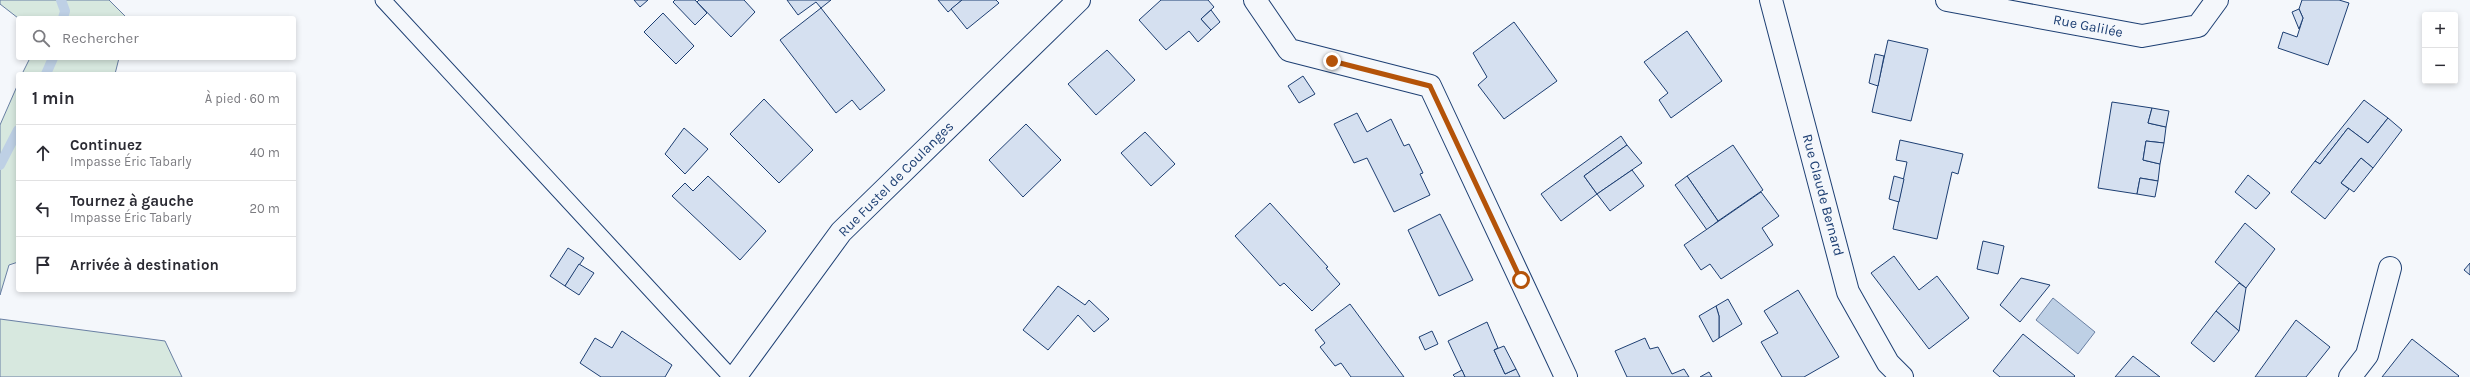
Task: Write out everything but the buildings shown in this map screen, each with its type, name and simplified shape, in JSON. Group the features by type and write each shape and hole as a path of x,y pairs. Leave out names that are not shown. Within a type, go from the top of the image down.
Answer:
{"street":[{"name":"Rue Fustel de Coulanges","path":"735,377 841,232 1078,0"},
{"path":"1255,0 1289,50 1430,86 1566,377"},
{"name":"Rue Galilée","path":"1947,0 2142,36 2198,26 2217,0"},
{"name":"Rue Claude Bernard","path":"1776,1 1848,292 1888,363 1902,377"},
{"path":"2350,377 2367,355 2390,268"}],"lane":[{"path":"383,0 731,377"}],"shaded area":[{"path":"0,0 109,0 125,16 16,16 0,4"},
{"path":"29,60 118,60 116,72 23,72"},
{"path":"16,89 16,263 9,265 0,295 0,125"},
{"path":"0,319 165,341 182,377 0,377"}],"water":[{"path":"2053,298 2095,332 2078,354 2036,320"}],"waterway":[{"path":"61,0 65,11 64,16"},
{"path":"47,72 52,60"},
{"path":"0,165 16,134"}],"route":[{"path":"1332,61 1430,86 1521,280"}]}
